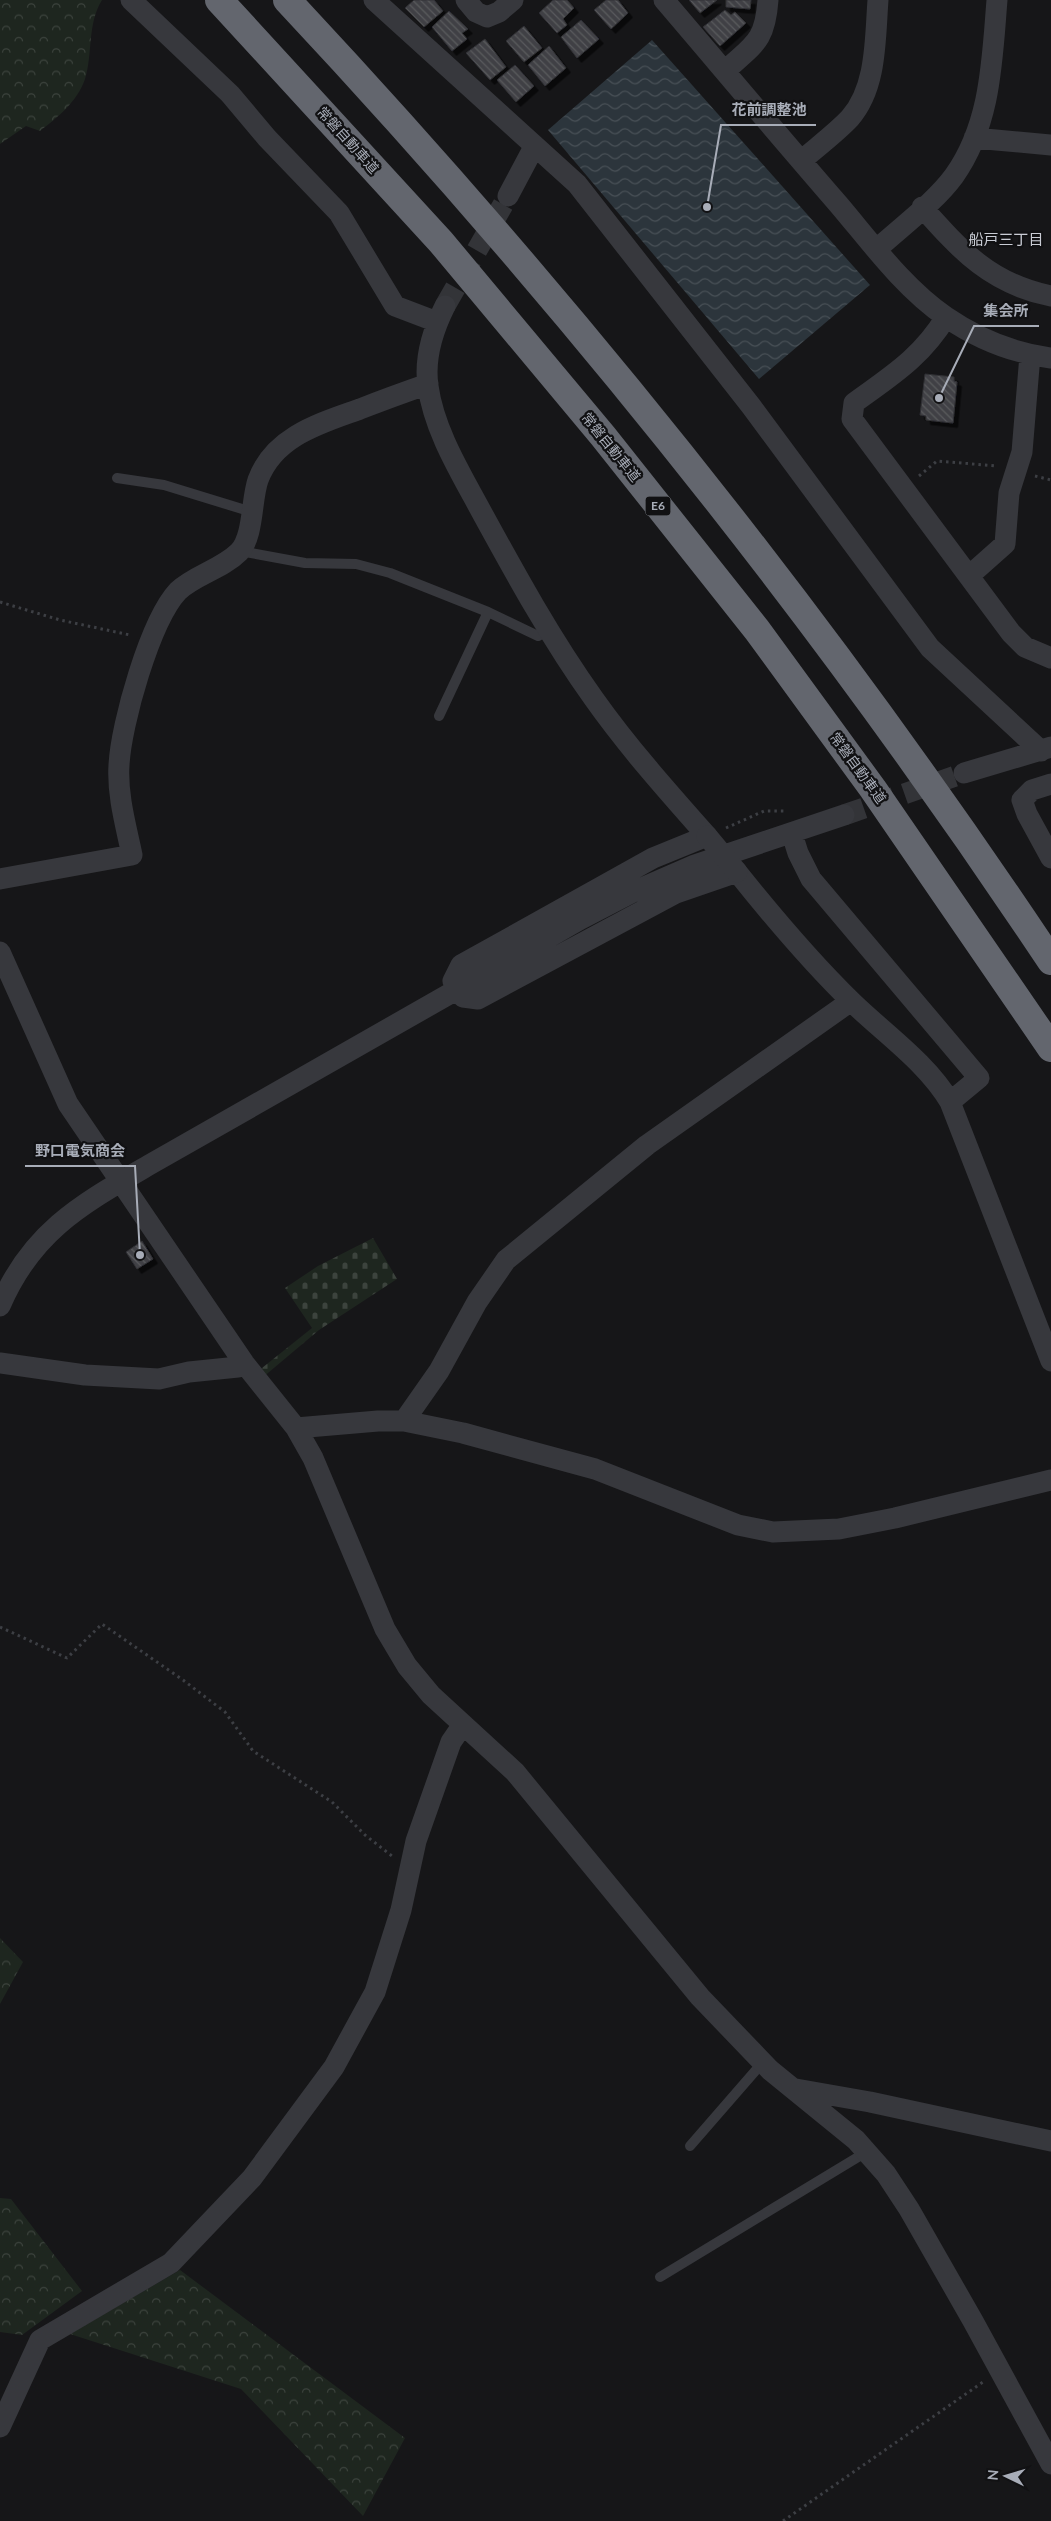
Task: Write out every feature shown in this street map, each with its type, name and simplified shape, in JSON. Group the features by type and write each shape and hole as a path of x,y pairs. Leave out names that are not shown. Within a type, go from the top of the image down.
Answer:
{"highway":[{"name":"常磐自動車道","path":"219,0 441,242 609,444 757,630 975,934 1051,1048"},
{"path":"287,0 472,205 652,417 828,643 926,778 1051,960"}],"street":[{"path":"131,0 230,94 267,138 339,213 394,306 441,314 430,349 428,384 436,420 515,574 594,699 648,768 769,911 851,1001 940,1084 950,1102 1051,1361"},
{"path":"374,0 510,121 534,147 577,184 805,477 930,648 1046,749"},
{"path":"466,0 476,12 487,17 498,12 513,0"},
{"path":"664,0 877,249 925,300 946,317 992,343 1030,355 1051,358"},
{"path":"725,72 756,42 764,31 768,0"},
{"path":"801,161 850,117 860,102 873,65 878,0"},
{"path":"877,249 954,176 974,138 988,99 997,0"},
{"path":"974,138 1051,145"},
{"path":"508,196 534,147"},
{"path":"922,207 956,246 990,273 1033,292 1051,296"},
{"path":"946,317 931,341 909,363 854,403 852,418 1015,638 1025,647 1051,658"},
{"path":"969,576 1005,544 1009,493 1022,452 1030,355"},
{"path":"0,879 132,855 121,802 119,766 123,728 152,640 164,611 179,591 240,551 248,532 259,478 269,460 286,442 309,428 428,384"},
{"path":"964,773 1046,749"},
{"path":"1051,784 1032,790 1022,800 1027,814 1051,858"},
{"path":"0,1306 25,1260 50,1231 88,1200 581,919 668,876 739,849 792,834 844,815"},
{"path":"792,834 798,853 811,879 979,1078 950,1102"},
{"path":"707,836 653,858 461,966 453,981 458,990 463,997 478,999 676,892 737,872"},
{"path":"0,952 68,1104 244,1363 296,1428 313,1458 385,1629 407,1666 431,1695 462,1726 490,1748 515,1772 700,1997 763,2062 868,2151 909,2209 1051,2464"},
{"path":"404,1421 439,1371 477,1302 506,1260 647,1145 851,1001"},
{"path":"0,1363 85,1375 159,1379 189,1372 238,1367 244,1363"},
{"path":"296,1428 378,1421 404,1421 463,1432 595,1469 738,1525 773,1532 839,1529 895,1518 1051,1480"},
{"path":"0,2427 40,2340 171,2263 252,2178 334,2067 375,1992 401,1910 409,1869 451,1742 462,1726"},
{"path":"793,2089 870,2102 1051,2141"}],"lane":[{"path":"117,478 164,485 252,512"},
{"path":"240,551 305,563 356,564 390,573 488,612 538,636 549,630"},
{"path":"439,716 488,612"},
{"path":"690,2146 763,2062"},
{"path":"660,2277 868,2151"}],"path":[{"path":"903,488 938,461 1005,468"},
{"path":"1034,476 1051,480"},
{"path":"0,602 60,620 152,640"},
{"path":"707,836 764,811 794,809"},
{"path":"0,1627 67,1658 102,1624 183,1680 224,1712 254,1751 332,1802 365,1835 409,1869"},
{"path":"783,2521 1000,2370"}],"green space":[{"path":"0,0 102,0 94,19 85,79 77,95 60,114 40,131 26,126 0,144"},
{"path":"373,1238 397,1279 319,1330 262,1378 257,1372 312,1328 285,1288 318,1266"},
{"path":"0,1938 23,1962 0,2004"},
{"path":"0,2198 11,2199 82,2291 22,2335 0,2332"},
{"path":"180,2270 405,2438 363,2516 241,2389 70,2334"}],"water":[{"path":"652,40 870,285 759,379 548,130"}],"building":[{"path":"414,0 434,0 443,11 424,27 405,8"},
{"path":"553,0 567,0 574,8 563,19 567,25 557,33 539,13"},
{"path":"606,0 618,0 628,13 611,29 594,10"},
{"path":"689,0 717,0 700,13"},
{"path":"726,0 751,0 750,9 726,7"},
{"path":"725,10 731,15 735,12 746,23 720,46 703,27"},
{"path":"449,11 468,29 462,33 467,39 452,51 432,27"},
{"path":"581,20 599,39 577,58 561,37"},
{"path":"524,26 542,48 524,62 506,41"},
{"path":"485,39 506,67 490,80 466,53"},
{"path":"549,46 566,68 545,86 528,65"},
{"path":"515,65 534,86 516,102 497,80"},
{"path":"925,374 954,377 954,381 957,382 953,423 926,420 926,416 920,415"},
{"path":"142,1241 153,1259 137,1269 126,1252"}],"tunnel":[{"path":"445,306 508,196"},
{"path":"844,815 964,773"}],"place":[{"name":"花前調整池","path":"707,207"},
{"name":"集会所","path":"939,398"},
{"name":"野口電気商会","path":"140,1255"}],"district":[{"name":"船戸三丁目","path":"1006,240"}]}
